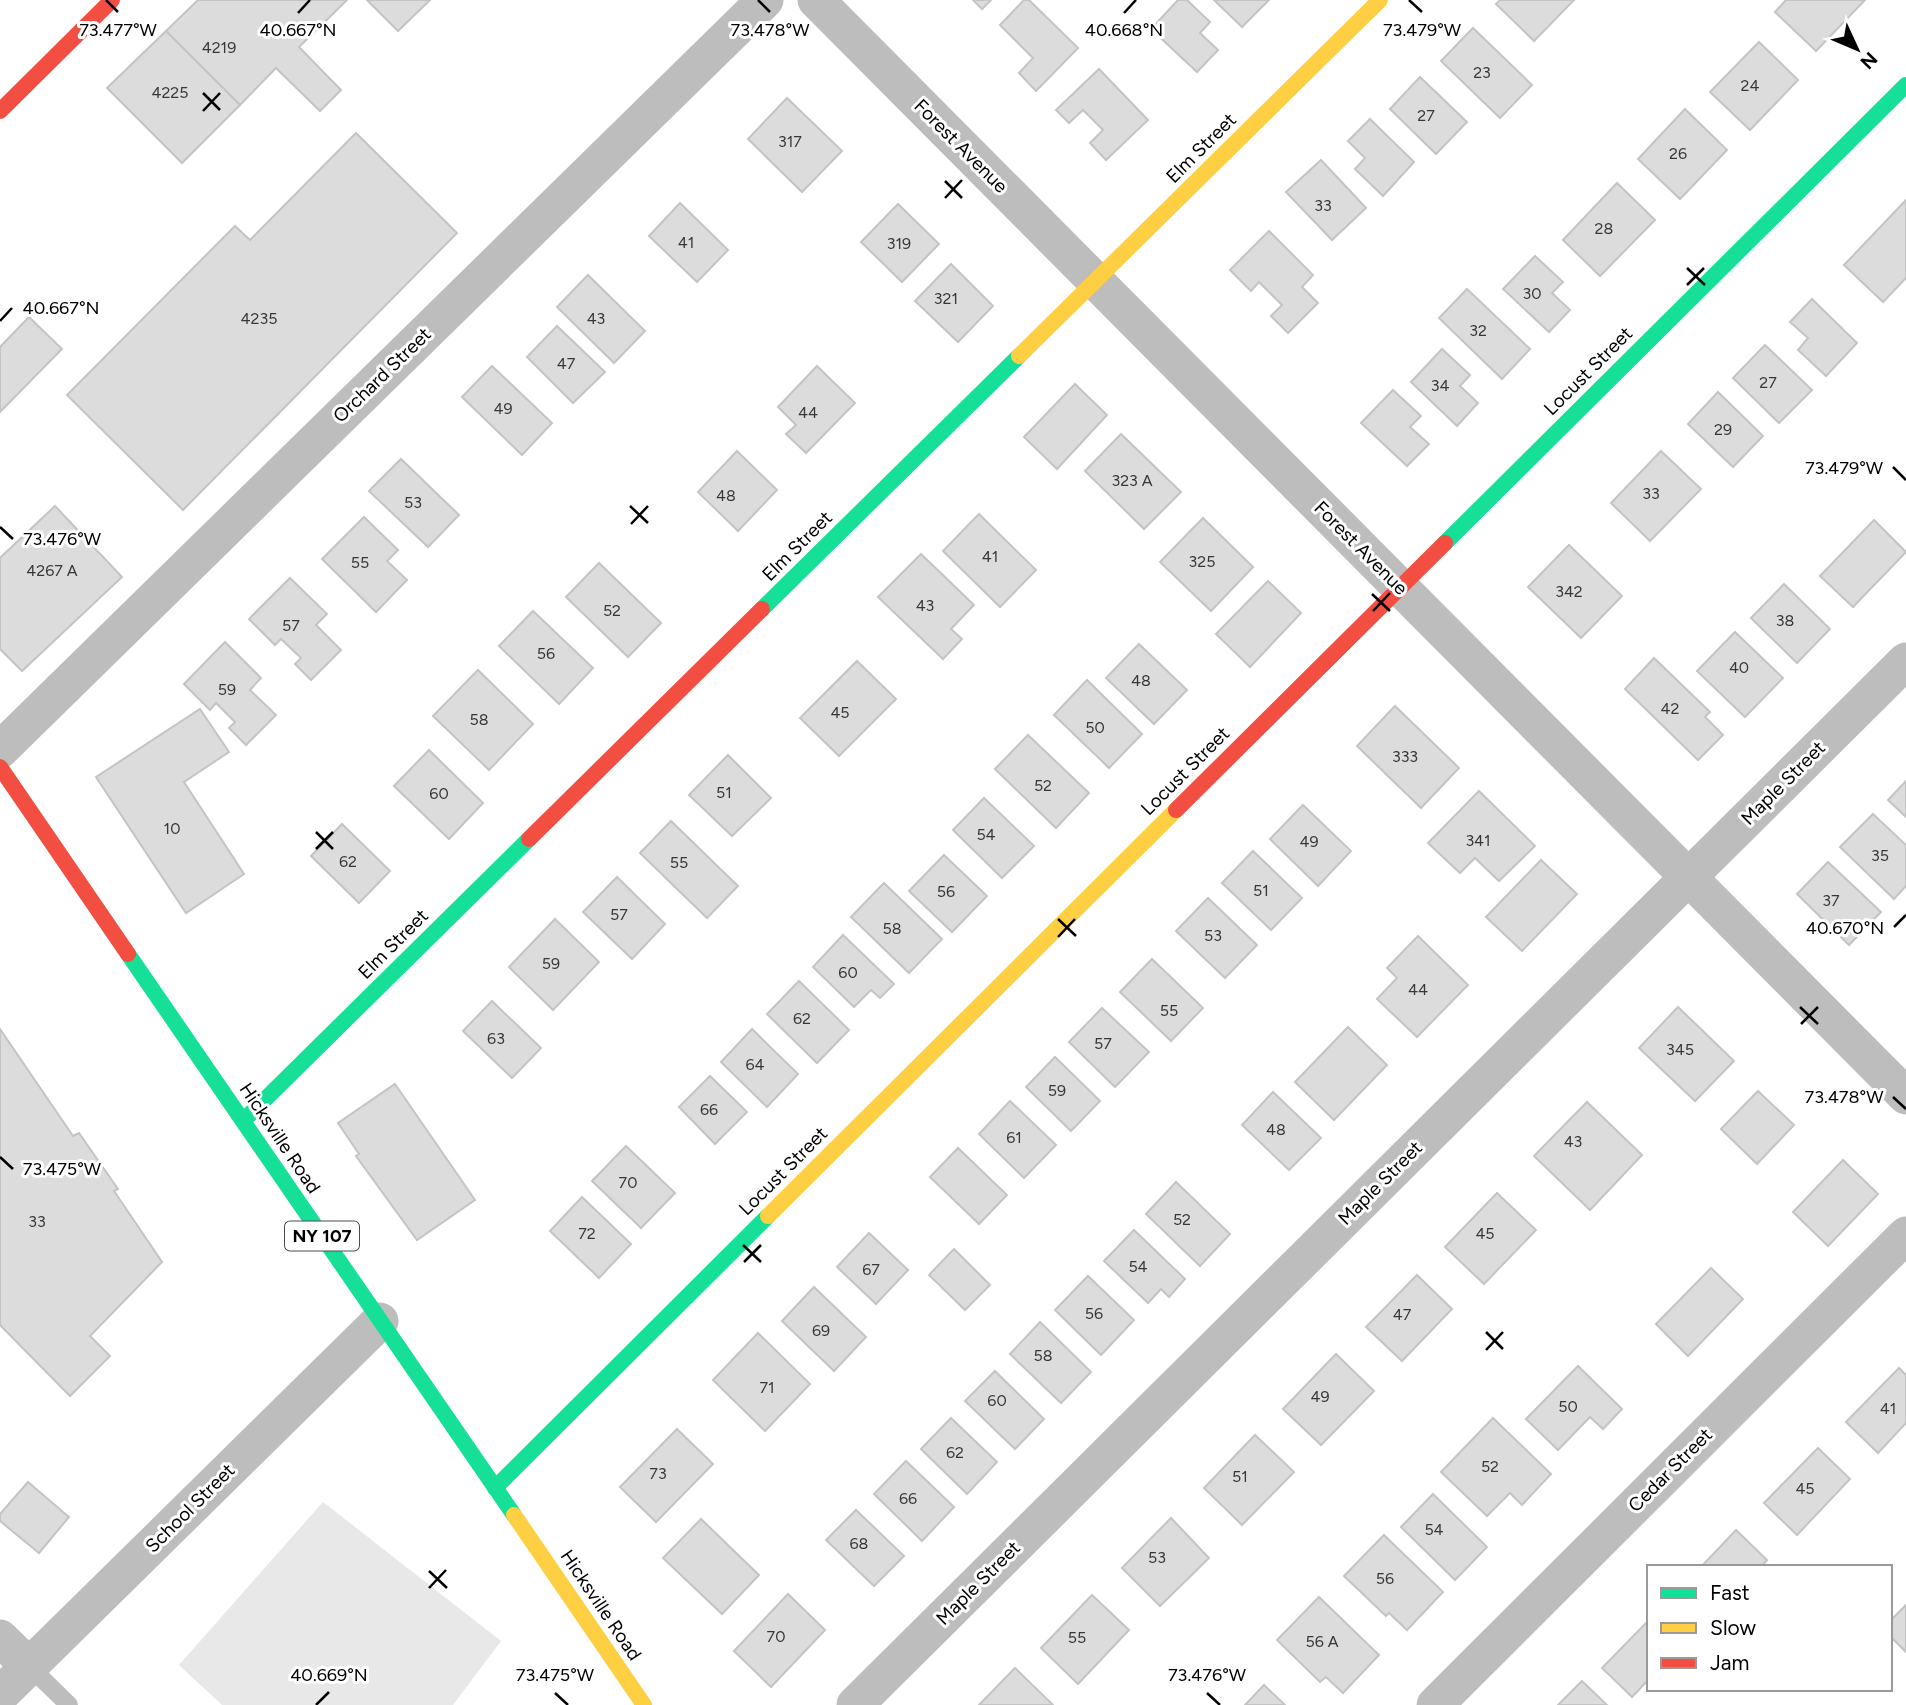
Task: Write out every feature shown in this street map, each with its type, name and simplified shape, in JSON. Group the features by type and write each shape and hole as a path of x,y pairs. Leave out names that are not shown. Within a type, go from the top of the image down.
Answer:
{"street":[{"path":"0,111 112,0"},
{"name":"Orchard Street","path":"0,750 765,0"},
{"name":"Forest Avenue","path":"816,0 1906,1096"},
{"name":"Elm Street","path":"243,1121 1380,0"},
{"name":"Locust Street","path":"495,1488 1906,85"},
{"name":"Maple Street","path":"855,1705 1906,661"},
{"name":"Hicksville Road","path":"0,767 644,1705"},
{"name":"Cedar Street","path":"1435,1705 1906,1235"},
{"name":"School Street","path":"0,1695 380,1321"},
{"path":"0,1638 29,1666"}],"lane":[{"path":"29,1666 69,1705"}],"shaded area":[{"path":"323,1502 501,1641 453,1705 222,1705 179,1665"}],"building":[{"path":"198,0 347,0 299,47 341,90 320,111 276,68 240,105 166,31"},
{"path":"367,0 430,0 398,31"},
{"path":"973,0 991,0 982,9"},
{"path":"1024,0 1029,0 1078,48 1036,91 1019,73 1033,58 1000,25"},
{"path":"1178,0 1187,0 1210,22 1200,33 1218,50 1197,72 1151,29"},
{"path":"1214,0 1269,0 1242,27"},
{"path":"1500,0 1574,0 1534,41 1496,4"},
{"path":"1786,0 1865,0 1816,51 1775,12"},
{"path":"1473,28 1532,85 1500,118 1441,61"},
{"path":"166,31 240,105 182,163 107,88"},
{"path":"1759,42 1798,80 1750,130 1710,92"},
{"path":"1099,69 1148,120 1106,160 1090,143 1103,130 1083,110 1069,123 1056,110"},
{"path":"1420,77 1467,122 1436,154 1390,109"},
{"path":"787,98 842,151 802,192 748,139"},
{"path":"1685,109 1727,150 1680,199 1638,159"},
{"path":"1370,119 1414,162 1383,196 1355,169 1365,158 1348,141"},
{"path":"356,133 457,233 183,510 67,395 235,226 250,240"},
{"path":"1321,160 1366,208 1332,240 1286,192"},
{"path":"1617,183 1655,220 1600,276 1563,240"},
{"path":"1906,200 1906,278 1883,302 1844,265"},
{"path":"680,203 728,250 697,282 649,236"},
{"path":"898,204 939,244 902,282 861,242"},
{"path":"1269,231 1313,275 1302,287 1318,303 1288,333 1271,316 1282,305 1259,282 1251,291 1230,270"},
{"path":"1535,256 1563,282 1552,293 1570,310 1549,332 1503,289"},
{"path":"951,264 993,306 958,342 915,301"},
{"path":"588,275 645,331 614,363 557,307"},
{"path":"1467,289 1530,349 1502,379 1439,318"},
{"path":"1812,299 1857,343 1826,376 1798,350 1808,338 1790,322"},
{"path":"29,317 62,349 0,412 0,347"},
{"path":"557,326 605,372 573,403 527,357"},
{"path":"1765,345 1812,390 1779,423 1733,378"},
{"path":"1442,349 1470,375 1460,386 1478,403 1457,426 1411,382"},
{"path":"492,366 552,423 522,455 462,397"},
{"path":"817,366 855,403 806,453 786,434 796,425 778,407"},
{"path":"1075,384 1107,415 1057,469 1024,437"},
{"path":"1393,390 1421,416 1410,427 1429,444 1407,466 1361,423"},
{"path":"1718,392 1763,436 1733,467 1688,424"},
{"path":"1121,434 1181,492 1144,529 1085,471"},
{"path":"737,451 777,490 738,531 698,492"},
{"path":"1661,451 1701,489 1650,541 1611,503"},
{"path":"401,459 459,515 428,547 369,491"},
{"path":"55,506 122,577 22,671 0,649 0,558"},
{"path":"979,514 1036,570 1000,607 943,551"},
{"path":"364,517 398,550 387,561 407,580 376,612 322,559"},
{"path":"1203,518 1253,567 1211,611 1160,562"},
{"path":"1874,520 1906,552 1853,607 1820,576"},
{"path":"1569,545 1622,596 1581,638 1528,587"},
{"path":"921,554 974,605 951,629 962,639 943,659 878,597"},
{"path":"599,563 661,623 628,657 566,597"},
{"path":"290,578 327,614 316,625 341,650 311,680 295,664 301,658 281,639 275,645 249,619"},
{"path":"1268,581 1301,613 1250,667 1216,634"},
{"path":"1784,584 1830,629 1797,663 1751,618"},
{"path":"533,611 593,668 559,704 499,646"},
{"path":"1735,632 1783,678 1745,717 1697,671"},
{"path":"225,642 261,678 250,690 276,715 246,745 229,728 235,722 216,703 210,710 184,684"},
{"path":"1139,644 1187,690 1154,724 1106,678"},
{"path":"1654,658 1710,712 1705,717 1723,735 1698,760 1625,689"},
{"path":"857,661 896,699 839,756 800,718"},
{"path":"478,670 533,724 489,770 433,716"},
{"path":"1087,680 1142,734 1109,768 1054,715"},
{"path":"1395,706 1459,768 1421,808 1357,746"},
{"path":"200,709 229,752 184,782 244,874 186,913 96,777"},
{"path":"1028,735 1089,793 1056,828 995,769"},
{"path":"429,750 483,803 449,839 394,786"},
{"path":"728,755 771,798 732,836 689,795"},
{"path":"1906,781 1906,817 1888,800"},
{"path":"1479,791 1535,846 1499,881 1475,858 1460,873 1428,843"},
{"path":"984,798 1034,846 1002,878 953,830"},
{"path":"1303,805 1351,851 1318,886 1270,839"},
{"path":"1873,814 1906,845 1906,886 1894,899 1840,847"},
{"path":"671,821 738,886 707,918 640,853"},
{"path":"342,824 390,871 359,903 311,856"},
{"path":"1253,851 1302,898 1271,930 1222,883"},
{"path":"944,855 987,896 952,932 909,891"},
{"path":"1541,860 1577,894 1522,951 1486,917"},
{"path":"1828,862 1881,912 1849,945 1797,894"},
{"path":"617,877 665,924 632,959 583,912"},
{"path":"884,883 942,939 909,973 851,917"},
{"path":"1208,898 1257,945 1225,978 1176,931"},
{"path":"555,919 599,962 553,1010 509,967"},
{"path":"843,935 894,984 880,998 871,990 854,1007 813,967"},
{"path":"1418,936 1468,985 1417,1037 1377,999 1397,978 1387,968"},
{"path":"1152,959 1203,1008 1171,1041 1120,992"},
{"path":"799,981 849,1030 817,1063 767,1014"},
{"path":"492,1001 541,1048 512,1078 463,1031"},
{"path":"1678,1007 1734,1061 1695,1101 1639,1048"},
{"path":"1102,1008 1149,1052 1115,1087 1069,1042"},
{"path":"1348,1027 1387,1065 1334,1120 1295,1082"},
{"path":"0,1029 73,1136 79,1133 118,1189 114,1191 162,1262 90,1336 110,1356 70,1396 0,1325"},
{"path":"752,1029 798,1074 767,1107 721,1062"},
{"path":"1055,1057 1100,1101 1071,1131 1026,1087"},
{"path":"710,1076 747,1112 715,1144 679,1107"},
{"path":"395,1084 475,1200 417,1240 356,1156 359,1154 338,1123"},
{"path":"1758,1091 1794,1125 1757,1164 1721,1129"},
{"path":"1273,1092 1321,1138 1289,1170 1242,1125"},
{"path":"1010,1101 1056,1145 1024,1178 979,1134"},
{"path":"1587,1102 1642,1155 1590,1210 1534,1156"},
{"path":"626,1146 675,1193 641,1228 592,1181"},
{"path":"958,1148 1007,1195 979,1224 930,1177"},
{"path":"1843,1160 1878,1194 1828,1246 1793,1212"},
{"path":"1176,1182 1230,1234 1200,1266 1146,1214"},
{"path":"1497,1193 1536,1230 1484,1284 1445,1247"},
{"path":"582,1197 631,1244 599,1278 550,1231"},
{"path":"1134,1230 1185,1279 1169,1297 1161,1289 1148,1303 1104,1261"},
{"path":"869,1233 908,1270 876,1304 837,1267"},
{"path":"954,1249 990,1285 965,1310 929,1275"},
{"path":"1711,1268 1743,1299 1688,1356 1656,1324"},
{"path":"1417,1275 1452,1309 1402,1361 1366,1327"},
{"path":"1088,1276 1134,1320 1101,1355 1055,1310"},
{"path":"814,1287 866,1337 834,1371 782,1321"},
{"path":"1040,1322 1091,1372 1061,1403 1010,1354"},
{"path":"758,1333 810,1384 765,1431 713,1380"},
{"path":"1336,1354 1374,1391 1321,1445 1283,1409"},
{"path":"1578,1366 1622,1409 1603,1429 1590,1417 1558,1450 1526,1419"},
{"path":"1899,1368 1906,1375 1906,1423 1878,1453 1846,1422"},
{"path":"995,1371 1044,1419 1015,1449 965,1401"},
{"path":"951,1418 997,1462 967,1494 921,1449"},
{"path":"1493,1418 1551,1474 1522,1505 1510,1493 1487,1516 1441,1472"},
{"path":"677,1429 713,1464 656,1522 620,1487"},
{"path":"1255,1435 1294,1472 1242,1525 1204,1488"},
{"path":"1818,1448 1850,1479 1797,1535 1764,1503"},
{"path":"906,1461 954,1507 922,1541 874,1494"},
{"path":"28,1482 69,1517 39,1553 0,1521 0,1514"},
{"path":"1433,1494 1487,1547 1455,1580 1401,1527"},
{"path":"856,1510 904,1556 874,1586 826,1540"},
{"path":"1171,1518 1209,1558 1160,1606 1122,1568"},
{"path":"701,1519 759,1575 722,1614 663,1558"},
{"path":"1736,1530 1767,1560 1763,1565 1703,1565"},
{"path":"1384,1535 1443,1592 1407,1630 1389,1613 1386,1616 1344,1576"},
{"path":"788,1594 825,1630 771,1687 734,1651"},
{"path":"1092,1595 1129,1630 1078,1684 1041,1648"},
{"path":"1319,1597 1379,1655 1343,1693 1326,1677 1320,1682 1277,1640"},
{"path":"1906,1605 1906,1652 1892,1638 1892,1619"},
{"path":"1647,1622 1647,1681 1632,1697 1602,1668"},
{"path":"1015,1668 1053,1705 979,1705"},
{"path":"1582,1681 1607,1705 1558,1705"},
{"path":"1264,1685 1285,1705 1245,1705"}],"traffic: fast":[{"path":"1445,543 1906,85"},
{"path":"762,609 1019,356"},
{"path":"243,1121 529,839"},
{"path":"128,954 514,1515"},
{"path":"495,1488 768,1216"}],"traffic: slow":[{"path":"1019,356 1380,0"},
{"path":"768,1216 1176,810"},
{"path":"514,1515 644,1705"}],"traffic: jam":[{"path":"0,111 112,0"},
{"path":"1176,810 1445,543"},
{"path":"529,839 762,609"},
{"path":"0,767 128,954"}]}
